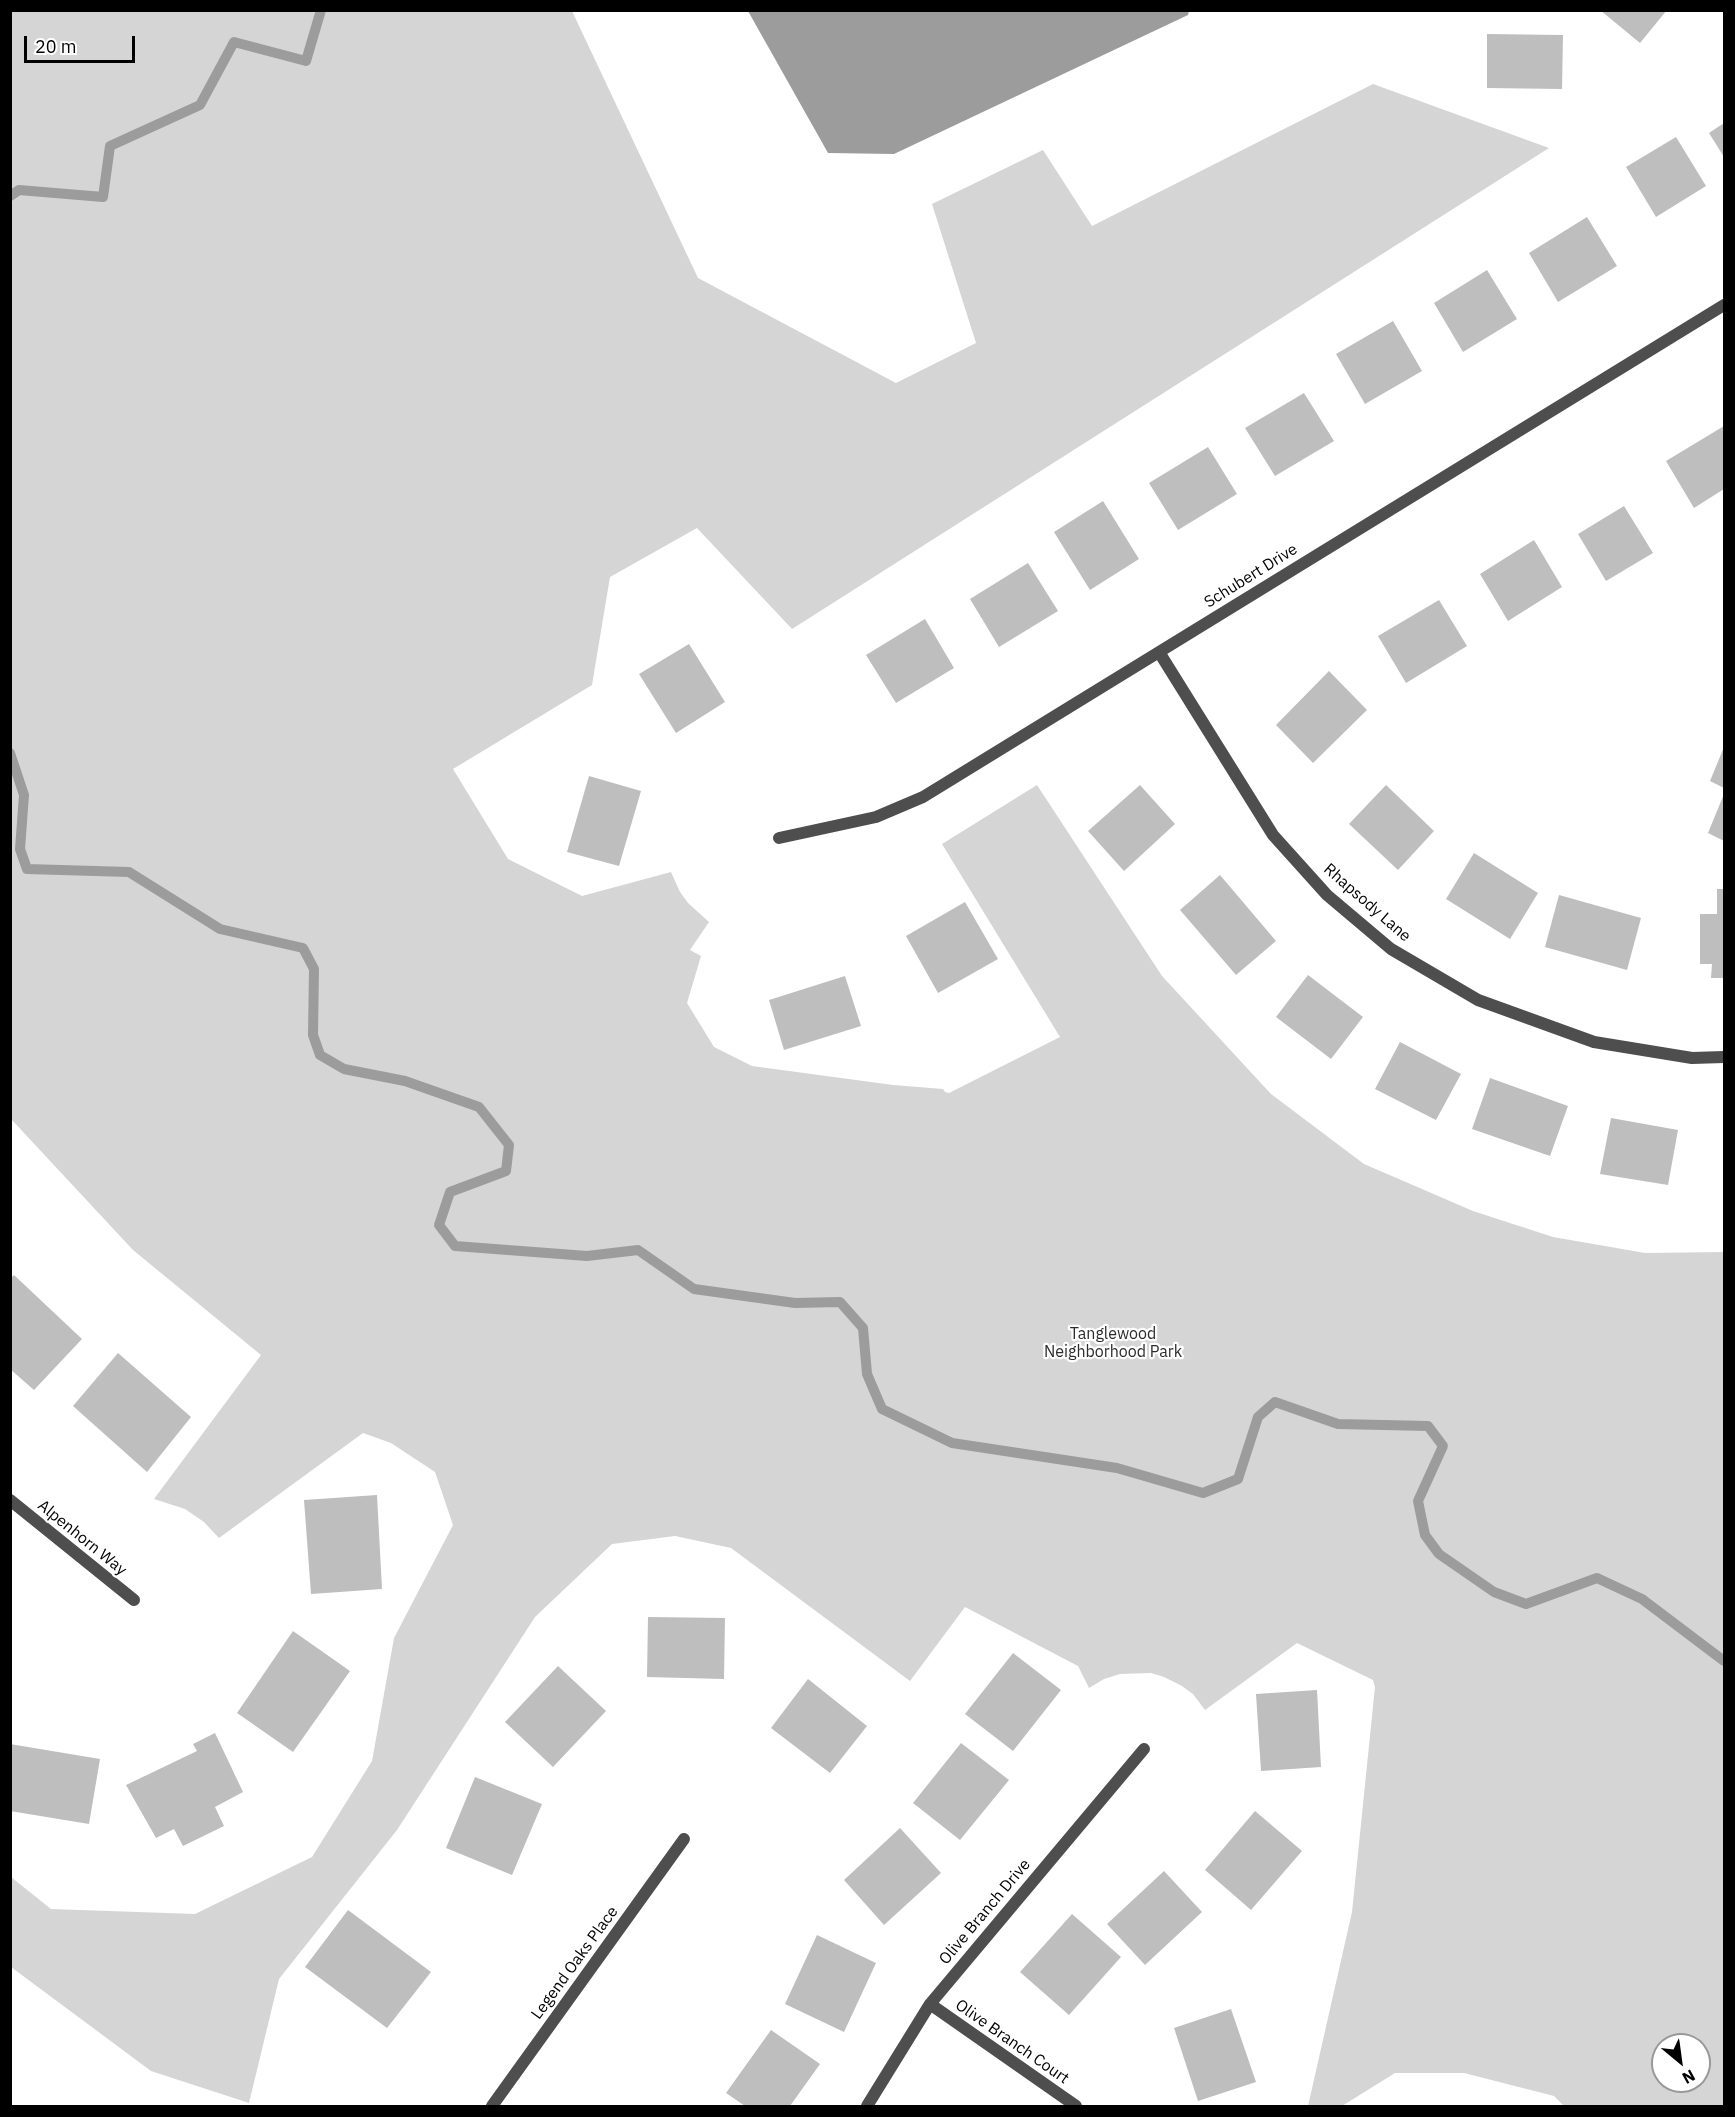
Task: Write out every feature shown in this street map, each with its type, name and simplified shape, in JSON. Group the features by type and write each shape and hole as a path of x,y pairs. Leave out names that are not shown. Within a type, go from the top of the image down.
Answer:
{"street":[{"name":"Schubert Drive","path":"779,837 876,817 923,797 1725,305"},
{"name":"Rhapsody Lane","path":"1159,652 1273,835 1327,895 1391,949 1478,1000 1594,1042 1692,1058 1725,1057"},
{"name":"Alpenhorn Way","path":"10,1500 134,1600"},
{"name":"Olive Branch Drive","path":"867,2106 930,2004 1144,1749"},
{"name":"Legend Oaks Place","path":"492,2106 684,1839"},
{"name":"Olive Branch Court","path":"930,2004 1076,2106"}],"green space":[{"name":"Tanglewood Neighborhood Park","path":"11,10 572,11 698,278 896,383 976,343 932,204 1043,150 1092,226 1373,84 1549,148 792,629 697,528 610,577 592,685 453,769 508,859 582,896 671,872 688,903 709,922 690,950 701,956 687,1003 714,1047 752,1066 893,1085 943,1089 949,1093 1060,1037 942,844 1037,785 1162,976 1271,1094 1364,1164 1473,1211 1553,1237 1645,1253 1724,1252 1724,2106 1564,2106 1554,2096 1464,2073 1395,2073 1342,2106 1308,2106 1352,1912 1375,1687 1373,1680 1297,1643 1205,1710 1193,1694 1182,1686 1151,1673 1120,1674 1104,1679 1089,1688 1078,1666 965,1607 910,1681 731,1548 675,1536 612,1544 535,1617 397,1830 279,1979 249,2103 151,2071 11,1967 11,1877 51,1909 195,1914 312,1857 372,1761 394,1638 453,1525 435,1472 391,1443 363,1433 219,1538 204,1522 185,1509 154,1499 261,1355 133,1250 11,1119"}],"shaded area":[{"path":"748,11 1189,11 1188,15 894,154 828,153"}],"building":[{"path":"1600,10 1667,10 1640,43"},
{"path":"1487,34 1563,35 1562,89 1487,88"},
{"path":"1724,123 1724,157 1709,133"},
{"path":"1676,137 1706,186 1656,217 1626,167"},
{"path":"1587,217 1617,266 1558,302 1529,253"},
{"path":"1487,270 1517,319 1463,352 1434,303"},
{"path":"1393,321 1422,371 1365,404 1336,354"},
{"path":"1304,393 1334,441 1275,476 1245,428"},
{"path":"1724,426 1724,489 1694,508 1666,461"},
{"path":"1208,447 1237,494 1178,530 1149,483"},
{"path":"1103,501 1139,559 1090,590 1054,532"},
{"path":"1624,506 1653,553 1606,581 1578,534"},
{"path":"1534,540 1562,587 1508,621 1480,574"},
{"path":"1028,563 1058,611 999,647 970,599"},
{"path":"1439,600 1467,646 1406,683 1378,636"},
{"path":"925,619 954,668 896,703 866,655"},
{"path":"689,644 725,702 676,733 639,674"},
{"path":"1329,671 1367,710 1313,763 1276,725"},
{"path":"1724,747 1724,788 1710,781"},
{"path":"589,776 641,791 619,866 567,852"},
{"path":"1140,785 1175,824 1124,871 1088,831"},
{"path":"1386,785 1434,831 1398,870 1349,824"},
{"path":"1724,794 1724,841 1708,833"},
{"path":"1474,853 1538,893 1510,939 1446,899"},
{"path":"1220,875 1276,941 1236,975 1180,910"},
{"path":"1717,889 1724,889 1724,978 1711,978 1712,964 1700,964 1700,914 1717,914"},
{"path":"1559,895 1641,918 1627,970 1545,947"},
{"path":"965,902 998,959 938,993 906,936"},
{"path":"1308,975 1363,1017 1331,1059 1276,1017"},
{"path":"845,976 861,1026 784,1050 769,1000"},
{"path":"1400,1042 1461,1074 1436,1120 1375,1089"},
{"path":"1490,1078 1568,1106 1550,1156 1472,1129"},
{"path":"1611,1118 1678,1130 1668,1185 1600,1174"},
{"path":"14,1275 82,1339 34,1390 10,1369 10,1279"},
{"path":"118,1353 191,1417 147,1472 73,1406"},
{"path":"377,1495 382,1589 311,1594 304,1500"},
{"path":"648,1617 725,1618 724,1679 647,1677"},
{"path":"293,1631 350,1671 293,1752 237,1713"},
{"path":"1013,1653 1061,1690 1013,1751 965,1714"},
{"path":"558,1666 606,1711 553,1767 505,1722"},
{"path":"808,1679 867,1726 830,1773 771,1728"},
{"path":"1317,1690 1321,1767 1261,1771 1256,1694"},
{"path":"215,1733 243,1792 215,1807 224,1826 183,1846 174,1829 156,1838 126,1785 197,1751 193,1744"},
{"path":"961,1743 1009,1780 960,1840 913,1803"},
{"path":"10,1744 100,1759 89,1824 10,1811"},
{"path":"475,1777 542,1804 512,1875 446,1848"},
{"path":"1255,1811 1302,1851 1251,1910 1205,1870"},
{"path":"900,1828 941,1873 884,1925 844,1880"},
{"path":"1164,1871 1202,1912 1145,1965 1107,1924"},
{"path":"348,1910 431,1972 387,2028 305,1967"},
{"path":"1072,1914 1121,1957 1069,2015 1020,1972"},
{"path":"817,1935 876,1963 844,2032 785,2004"},
{"path":"1231,2009 1256,2082 1198,2101 1174,2028"},
{"path":"771,2030 820,2064 790,2106 745,2106 726,2093"}],"waterway":[{"path":"10,196 19,190 103,197 110,146 200,105 234,42 306,61 321,10"},
{"path":"10,753 24,795 20,849 27,869 129,872 220,929 303,948 314,969 313,1035 320,1055 344,1069 405,1081 479,1107 509,1145 506,1171 450,1192 439,1225 455,1246 587,1256 638,1250 694,1289 795,1303 840,1302 863,1328 867,1374 882,1409 952,1443 1117,1468 1203,1493 1238,1479 1258,1417 1275,1402 1338,1424 1428,1426 1443,1446 1418,1501 1425,1535 1439,1554 1494,1592 1526,1604 1597,1578 1642,1599 1724,1661"}]}
